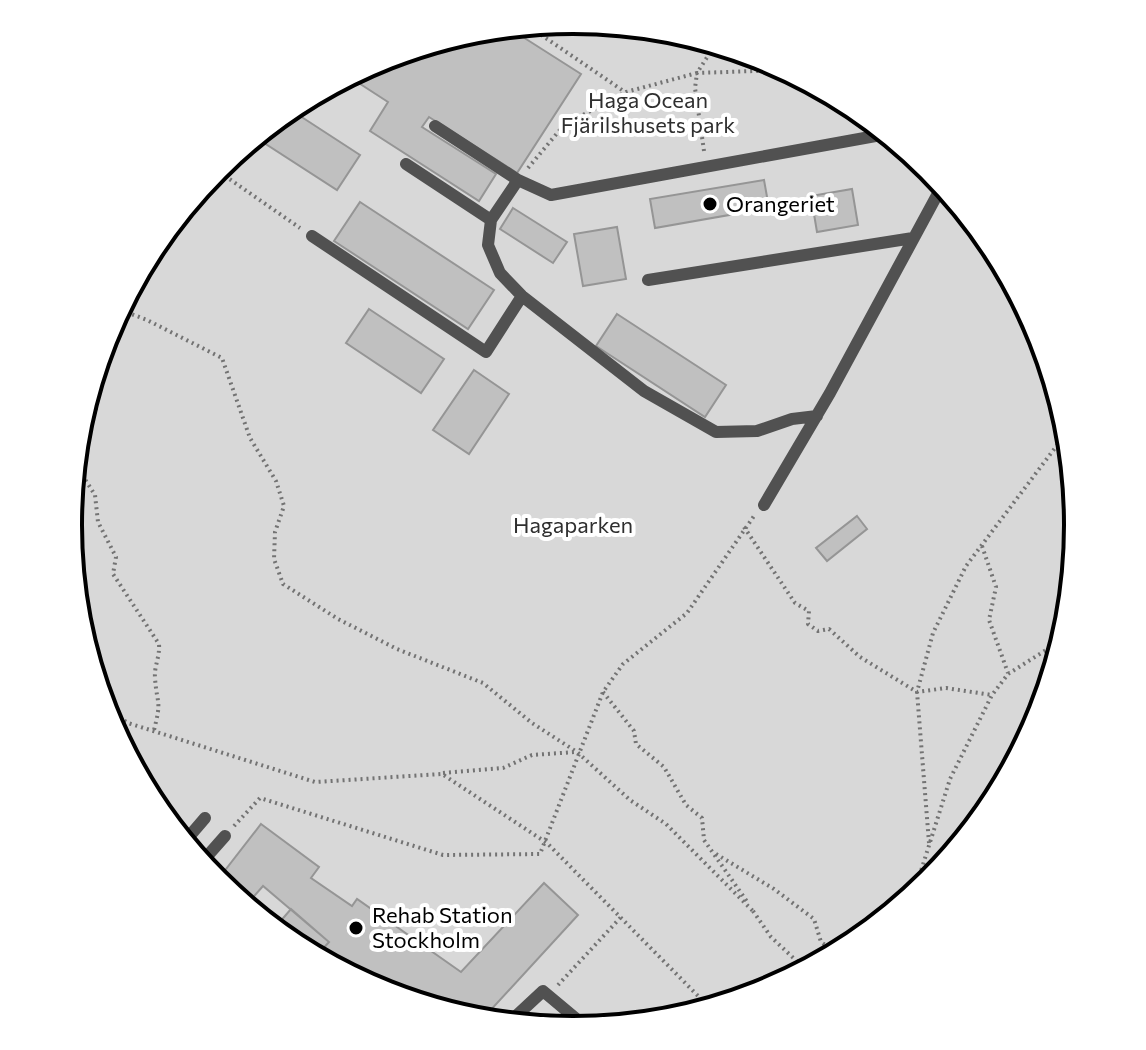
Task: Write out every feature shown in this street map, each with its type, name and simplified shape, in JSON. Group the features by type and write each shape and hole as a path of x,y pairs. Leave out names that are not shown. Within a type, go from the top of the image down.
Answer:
{"lane":[{"path":"435,126 518,180 551,195 874,136"},
{"path":"406,164 491,220"},
{"path":"518,180 491,220 488,245 500,273 522,296 644,391 716,432 757,431 792,419 817,416"},
{"path":"764,505 817,416 937,195"},
{"path":"312,236 486,352 522,296"},
{"path":"648,280 913,238"},
{"path":"191,834 205,818"},
{"path":"209,854 225,836"},
{"path":"519,1013 543,991 573,1016"}],"path":[{"path":"541,35 626,92"},
{"path":"709,166 695,88 697,73 710,54"},
{"path":"518,180 564,125 626,92 697,73 760,71"},
{"path":"227,177 312,236"},
{"path":"130,314 222,358 250,438 276,481 284,506 275,532 274,559 283,584 338,619 397,649 483,683 532,723 577,752 630,800 666,824 753,911"},
{"path":"929,843 917,692 933,633 966,566 1057,445"},
{"path":"84,478 95,495 98,522 116,557 113,574 159,644 155,679 161,710 154,730"},
{"path":"225,836 260,798 443,855 540,854 547,843 577,752 603,692 623,664 687,613 744,527 764,505"},
{"path":"744,527 795,603 809,611 808,624 818,631 829,629 860,657 917,692 946,688 992,695"},
{"path":"982,546 996,587 989,620 1008,674"},
{"path":"920,872 950,779 992,695 1008,674 1048,649"},
{"path":"603,692 634,731 636,744 664,767 679,796 702,818 704,840 771,937 797,961"},
{"path":"122,719 315,782 503,768 532,755 577,752"},
{"path":"442,774 547,843 701,999"},
{"path":"712,852 774,889 814,919 821,942 826,945"},
{"path":"548,995 622,916"}],"green space":[{"name":"Hagaparken","path":"541,35 637,38 669,43 731,60 761,71 818,100 872,135 897,156 963,226 1013,308 1027,337 1047,398 1055,429 1063,493 1060,589 1055,621 1038,683 1027,713 998,771 963,824 942,849 872,915 790,965 761,979 700,999 669,1007 605,1015 509,1012 477,1007 415,990 385,979 327,950 274,915 249,894 183,824 133,742 119,713 99,652 91,621 83,557 86,461 91,429 108,367 119,337 148,279 183,226 204,201 274,135 356,85 385,71 446,51 477,43"}],"building":[{"path":"522,37 581,74 517,173 429,117 422,127 496,174 479,201 370,131 388,102 359,83 415,60 477,43 509,38"},
{"path":"301,116 360,155 337,190 264,143"},
{"name":"Orangeriet","path":"764,180 769,208 655,228 650,199"},
{"path":"852,189 858,225 817,232 811,196"},
{"path":"360,202 494,290 468,329 334,241"},
{"path":"513,208 567,242 553,263 500,229"},
{"path":"617,227 626,279 583,286 574,234"},
{"path":"369,309 444,359 421,393 346,343"},
{"path":"617,314 726,385 705,417 596,346"},
{"path":"474,370 509,394 469,454 433,430"},
{"path":"857,516 867,529 827,561 816,548"},
{"name":"Rehab Station Stockholm","path":"261,824 319,867 311,878 352,906 357,899 461,972 544,883 578,915 491,1009 415,990 385,979 327,950 324,948 329,942 263,886 253,897 225,871"},
{"path":"291,909 329,942 324,948 281,920"}],"place":[{"name":"Orangeriet","path":"710,204"},
{"name":"Rehab Station Stockholm","path":"356,928"}],"park label":[{"name":"Haga Ocean Fjärilshusets park","path":"648,112"}]}
